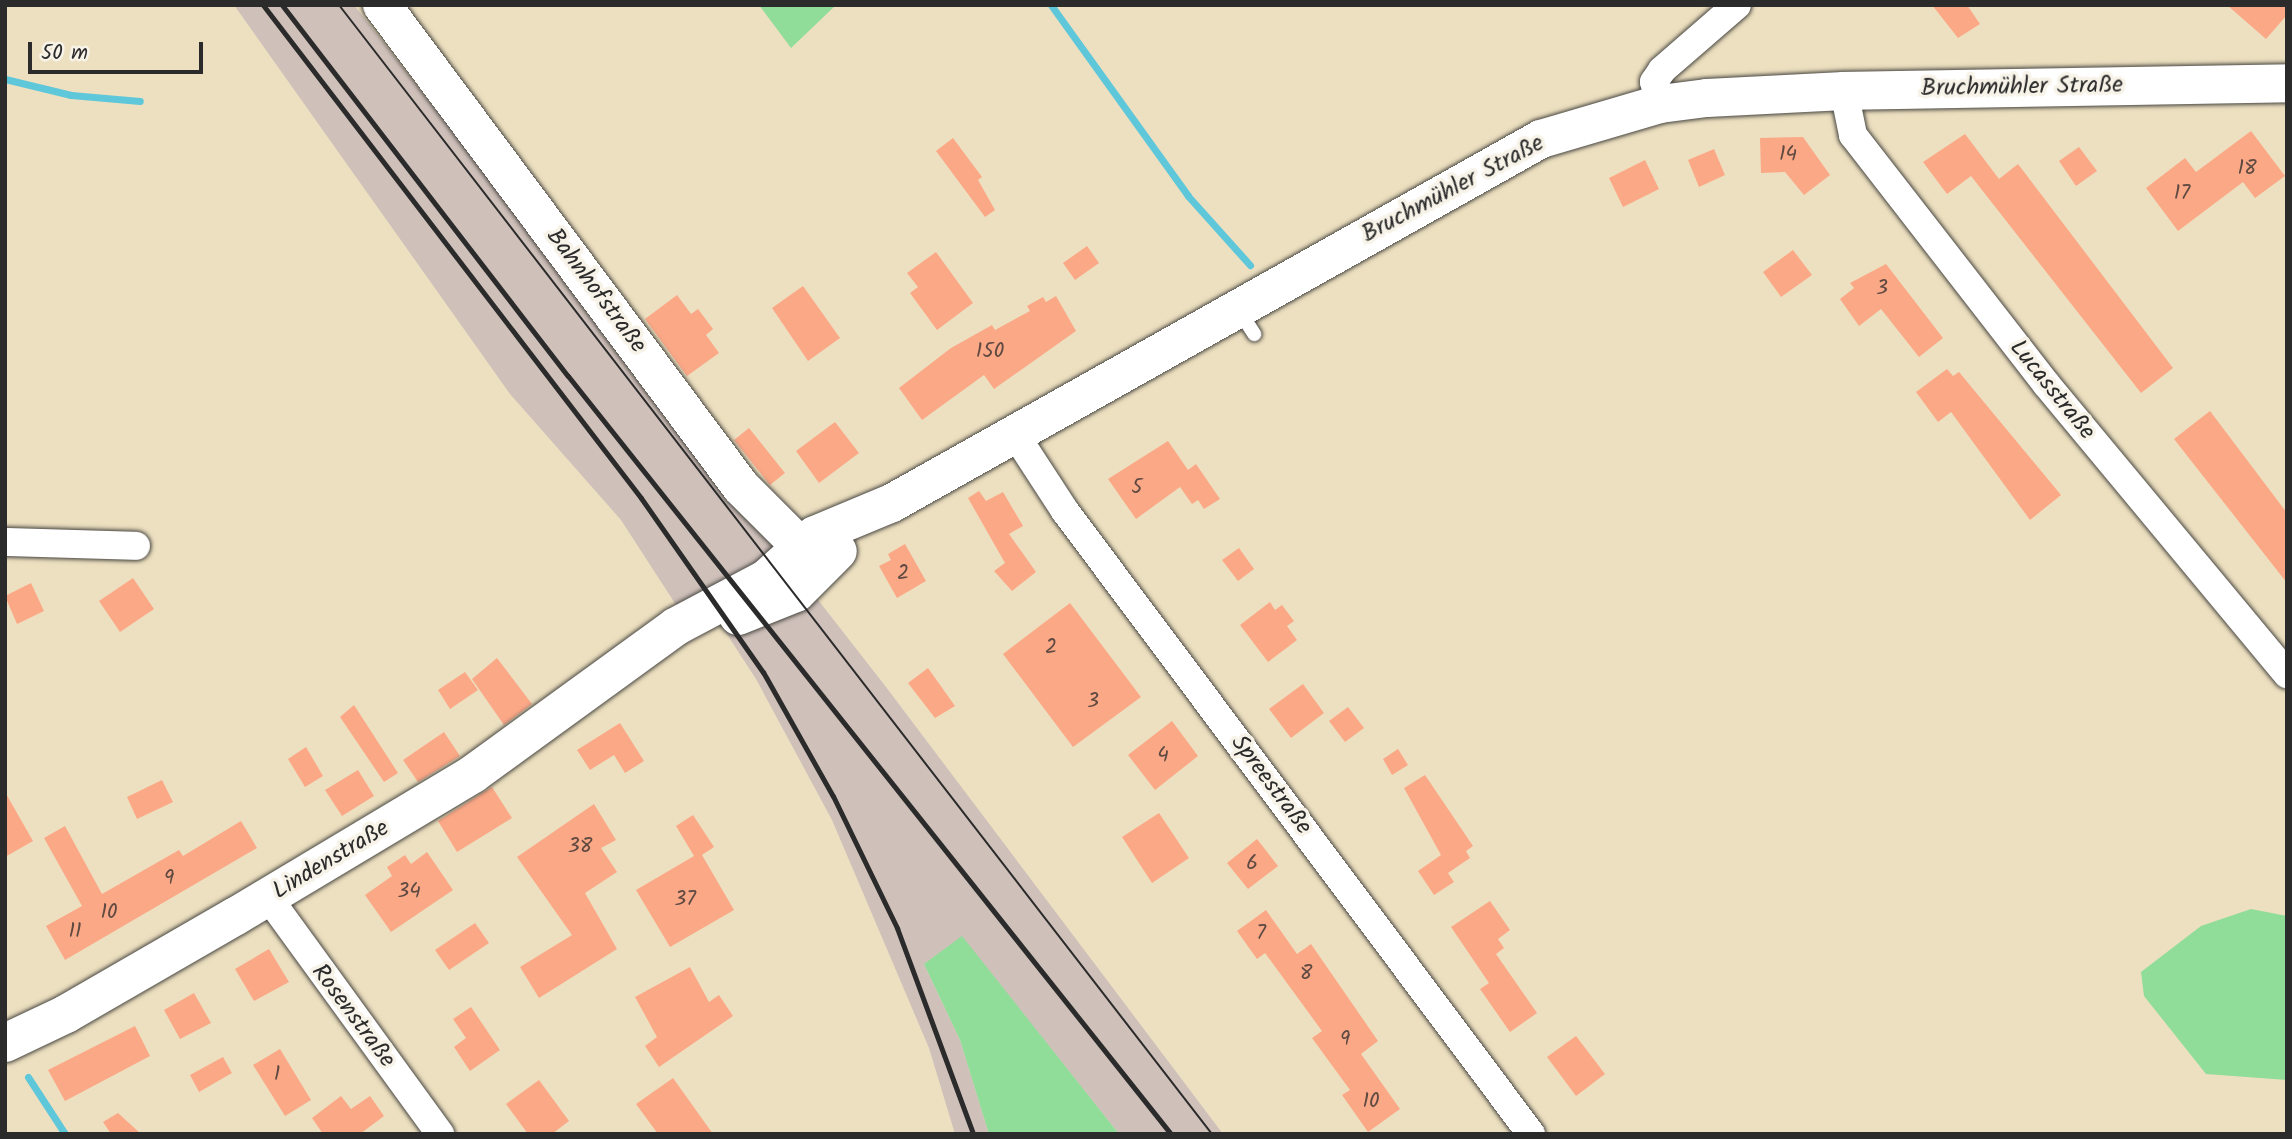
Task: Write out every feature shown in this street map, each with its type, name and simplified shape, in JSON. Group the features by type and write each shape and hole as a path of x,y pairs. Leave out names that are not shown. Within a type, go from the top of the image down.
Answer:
{"main road":[{"name":"Bahnhofstraße","path":"382,5 741,487 811,557"},
{"name":"Bruchmühler Straße","path":"811,557 892,503 1015,434 1246,321 1537,147 1582,124 1660,104 1844,91 2287,83"},
{"name":"Lindenstraße","path":"5,1043 66,1014 473,774 642,653 796,593 811,557"}],"street":[{"path":"1660,104 1654,82 1662,70 1737,5"},
{"name":"Lucasstraße","path":"1844,91 1853,135 1901,199 2055,396 2287,674"},
{"name":"Spreestraße","path":"1015,434 1065,511 1531,1134"},
{"path":"5,542 136,546"},
{"name":"Rosenstraße","path":"268,897 440,1134"}],"shaded area":[{"path":"234,5 354,5 886,687 1223,1134 1119,1134 962,937 924,964 960,1040 989,1134 955,1134 929,1048 832,820 756,679 704,599 678,608 621,520 510,394"}],"green space":[{"path":"759,5 836,5 791,48"},
{"path":"2251,909 2287,916 2287,1080 2206,1074 2144,996 2141,972 2201,926"},
{"path":"962,936 1119,1134 989,1134 960,1040 924,964"}],"building":[{"path":"1932,5 1967,5 1980,24 1958,38"},
{"path":"2227,5 2287,5 2287,15 2266,39"},
{"path":"2251,131 2285,176 2255,198 2243,182 2178,231 2146,188 2185,158 2196,172"},
{"path":"1965,134 1999,179 2018,164 2173,368 2141,393 1971,176 1947,194 1923,162"},
{"path":"1803,137 1830,175 1804,195 1785,172 1761,173 1760,138"},
{"path":"953,138 982,177 978,180 995,210 985,217 936,151"},
{"path":"2079,147 2097,171 2076,186 2059,161"},
{"path":"1714,149 1725,175 1699,187 1688,160"},
{"path":"1645,160 1659,189 1623,207 1609,178"},
{"path":"1087,246 1099,263 1075,280 1063,263"},
{"path":"1793,250 1812,275 1781,297 1763,272"},
{"path":"936,252 973,303 937,330 910,293 918,287 907,273"},
{"path":"1886,264 1943,338 1919,357 1881,309 1859,326 1840,299 1854,288 1850,283"},
{"path":"803,286 840,338 808,361 772,308"},
{"path":"677,295 691,314 698,309 713,329 706,335 719,353 687,376 645,319"},
{"path":"1056,296 1076,331 994,389 984,375 922,420 899,388 951,348 992,325 995,330 1030,311 1027,306 1043,297 1046,302"},
{"path":"1947,369 1953,376 1959,372 2061,495 2030,520 1951,412 1938,422 1916,392"},
{"path":"2210,411 2287,513 2287,583 2174,439"},
{"path":"835,422 859,453 819,483 796,451"},
{"path":"749,428 785,473 770,485 734,440"},
{"path":"1168,441 1188,470 1196,464 1220,499 1204,509 1198,500 1192,504 1180,487 1136,519 1108,479"},
{"path":"979,491 986,501 1003,492 1023,526 1009,534 1036,572 1012,591 994,571 1005,563 968,498"},
{"path":"905,544 926,581 897,598 879,566 891,560 888,554"},
{"path":"1239,548 1254,569 1238,581 1222,560"},
{"path":"133,578 154,609 120,632 99,601"},
{"path":"31,583 44,611 17,624 5,596"},
{"path":"1270,602 1275,610 1282,605 1294,621 1287,626 1297,640 1268,662 1240,625"},
{"path":"1070,603 1141,697 1073,747 1003,654"},
{"path":"497,658 532,704 504,725 472,679"},
{"path":"928,668 955,706 935,718 908,683"},
{"path":"465,672 478,690 450,709 438,690"},
{"path":"1303,684 1324,713 1291,738 1269,709"},
{"path":"354,705 398,773 384,782 340,717"},
{"path":"1348,707 1364,728 1345,742 1329,721"},
{"path":"1172,721 1198,756 1155,790 1128,755"},
{"path":"620,723 644,761 625,773 614,755 590,770 577,750"},
{"path":"444,732 460,756 418,782 403,760"},
{"path":"306,747 323,776 305,787 288,759"},
{"path":"1398,749 1408,765 1392,775 1383,759"},
{"path":"358,770 374,796 342,816 325,790"},
{"path":"1425,775 1473,846 1466,851 1470,858 1448,873 1454,882 1434,895 1418,871 1441,855 1404,788"},
{"path":"162,780 173,802 137,819 127,797"},
{"path":"492,787 512,818 457,852 438,821"},
{"path":"5,792 33,841 5,857"},
{"path":"594,804 616,840 601,848 617,872 585,893 617,949 539,998 520,967 572,935 517,857"},
{"path":"1159,813 1189,858 1152,883 1122,837"},
{"path":"693,815 714,847 702,855 734,910 670,947 636,890 694,856 676,826"},
{"path":"241,821 257,848 65,960 46,926 82,906 44,838 65,826 102,894 179,850 183,856"},
{"path":"1257,839 1278,866 1248,889 1227,863"},
{"path":"427,852 453,890 391,932 365,895 392,876 387,867 405,855 411,864"},
{"path":"1490,901 1510,930 1498,939 1504,948 1496,954 1537,1013 1510,1032 1480,989 1489,983 1451,927"},
{"path":"1266,910 1297,954 1311,944 1378,1041 1361,1054 1400,1109 1368,1132 1342,1095 1350,1090 1312,1038 1322,1031 1265,953 1257,959 1237,931"},
{"path":"475,923 489,943 449,970 435,950"},
{"path":"269,949 289,982 254,1001 235,969"},
{"path":"690,967 709,1002 719,995 733,1016 659,1067 645,1046 657,1037 635,997"},
{"path":"194,993 211,1023 180,1039 164,1010"},
{"path":"471,1007 500,1050 470,1071 454,1047 466,1038 453,1019"},
{"path":"135,1026 150,1056 65,1101 48,1070"},
{"path":"1576,1036 1605,1074 1576,1096 1547,1057"},
{"path":"280,1049 311,1100 285,1116 253,1065"},
{"path":"223,1057 232,1073 199,1092 190,1075"},
{"path":"673,1078 713,1134 658,1134 636,1104"},
{"path":"539,1080 569,1121 552,1134 528,1134 506,1104"},
{"path":"341,1096 351,1109 370,1096 384,1116 360,1134 323,1134 312,1118"},
{"path":"118,1113 141,1134 111,1134 103,1122"}],"waterway":[{"path":"1051,5 1188,196 1250,265"},
{"path":"5,79 71,95 140,101"},
{"path":"28,1077 65,1134"}],"tram line":[{"path":"339,5 1212,1134"}],"railway":[{"path":"263,5 641,498 763,672 833,796 897,928 973,1134"},
{"path":"282,5 568,376 1171,1134"}]}
